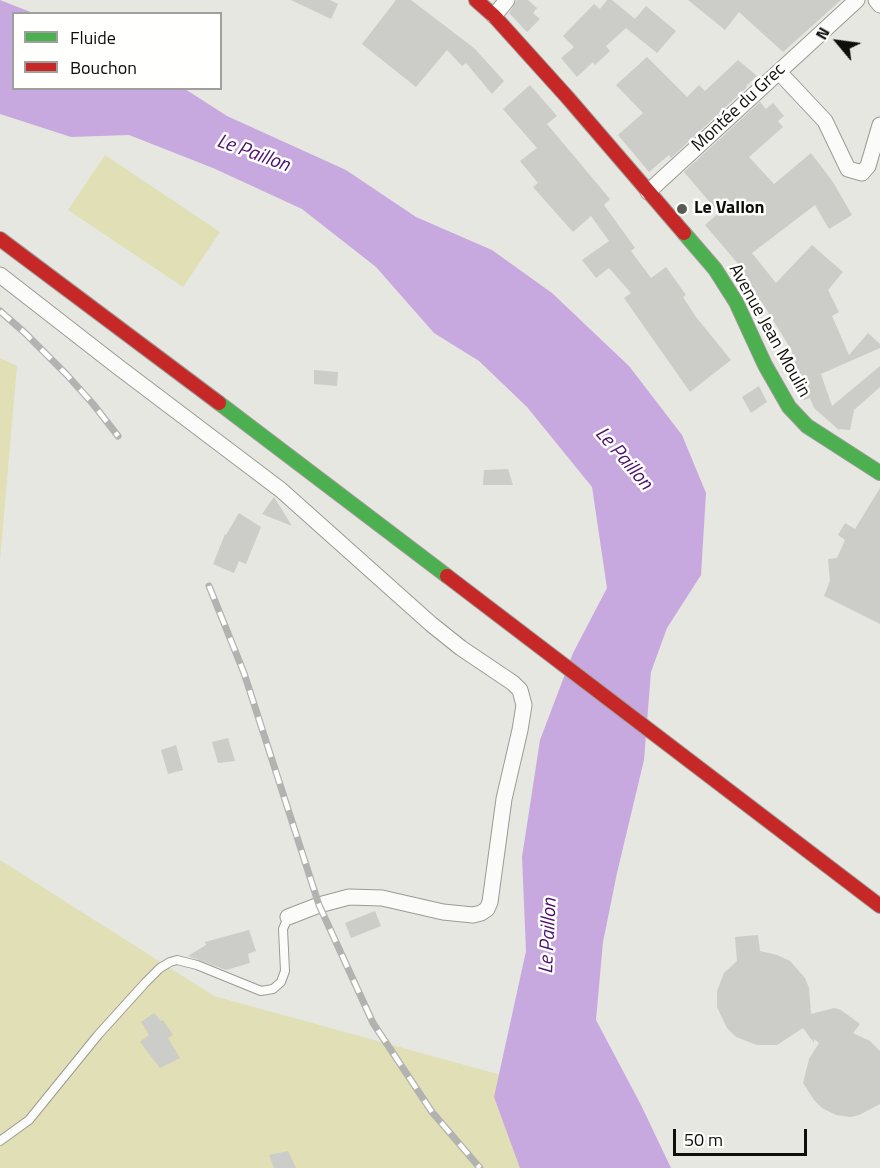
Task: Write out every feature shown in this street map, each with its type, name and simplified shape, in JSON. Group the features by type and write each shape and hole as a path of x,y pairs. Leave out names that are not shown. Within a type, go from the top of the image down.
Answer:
{"main road":[{"name":"Avenue Jean Moulin","path":"476,0 494,16 568,98 715,269 736,302 765,365 789,407 807,426 880,473"},
{"path":"0,239 665,749 880,918"},
{"path":"0,254 514,634"},
{"path":"665,749 880,906"}],"street":[{"path":"494,16 507,0"},
{"name":"Montée du Grec","path":"648,192 857,0"},
{"path":"876,0 880,5"},
{"path":"779,72 825,121 848,169 862,173 868,166 880,125"},
{"path":"0,275 281,490 431,624 460,648 520,690 524,705 504,799 490,902 487,909 481,914 473,915 443,912 382,898 349,897 288,917"}],"lane":[{"path":"0,1141 28,1120 98,1035 145,983 160,968 170,962 177,960 196,966 261,991 273,989 281,982 285,971 283,929 288,917"}],"green space":[{"path":"105,155 220,232 183,287 68,210"},
{"path":"0,358 17,366 0,560"},
{"path":"0,860 214,996 541,1086 542,1168 0,1168"}],"water":[{"name":"Le Paillon","path":"0,0 30,12 12,12 12,90 187,90 227,116 346,170 416,217 492,250 552,293 629,366 682,435 706,493 701,575 667,628 651,672 644,760 603,942 596,1020 671,1168 520,1168 494,1097 526,951 522,857 540,740 573,653 607,588 592,487 527,407 479,361 434,333 376,267 302,209 213,168 129,135 71,137 0,114"}],"building":[{"path":"291,0 330,0 338,4 331,19"},
{"path":"396,0 411,0 474,48 504,81 492,94 466,63 462,66 447,50 416,87 362,44"},
{"path":"517,0 528,0 537,8 533,13 540,19 527,32 509,13"},
{"path":"607,0 612,0 635,19 646,6 676,31 657,53 626,28 606,46 610,51 595,65 593,62 577,77 561,58 574,47 563,36 594,4 600,9"},
{"path":"688,0 841,0 783,52 739,12 725,30"},
{"path":"647,57 687,97 699,85 705,91 738,60 757,76 671,158 669,155 649,172 618,135 643,113 616,85"},
{"path":"530,85 557,116 547,124 610,199 604,205 635,248 631,251 651,278 666,267 686,295 683,297 696,317 731,360 690,392 624,298 631,293 609,268 596,278 582,260 609,241 591,216 573,232 533,187 538,183 520,161 537,148 503,109"},
{"path":"760,102 766,109 773,103 784,116 778,121 783,127 749,157 774,184 811,153 833,182 852,215 829,229 815,205 752,253 776,283 812,245 843,272 828,290 839,312 832,316 849,355 868,333 880,344 880,348 821,374 832,406 880,366 880,387 854,410 850,430 839,429 840,431 814,408 810,398 804,400 791,349 763,304 740,276 745,272 705,225 719,213 684,172"},
{"path":"314,370 338,372 337,386 314,384"},
{"path":"759,386 767,402 751,413 742,397"},
{"path":"508,469 513,485 483,485 484,470"},
{"path":"880,488 880,624 824,596 830,581 828,559 837,558 845,540 838,535 845,523 855,529"},
{"path":"274,497 292,526 262,514"},
{"path":"239,513 261,527 246,564 239,561 234,573 213,564 225,534"},
{"path":"228,738 235,761 218,763 212,742"},
{"path":"176,745 183,770 168,774 161,750"},
{"path":"375,911 381,926 351,938 345,923"},
{"path":"249,930 256,951 248,954 250,963 226,970 188,956 206,945 205,942"},
{"path":"758,935 760,951 790,961 805,978 809,988 811,1014 834,1008 841,1010 860,1024 853,1033 870,1041 880,1051 880,1104 851,1117 836,1115 822,1108 803,1083 809,1059 819,1043 814,1039 814,1043 803,1028 777,1045 757,1045 736,1037 727,1028 717,1007 717,991 724,973 737,961 735,937"},
{"path":"154,1013 161,1021 163,1020 173,1035 168,1038 180,1058 160,1068 140,1042 149,1035 141,1022"},
{"path":"288,1151 296,1168 274,1168 269,1155"}],"railway":[{"path":"0,311 67,375 118,436"},
{"path":"209,586 244,673 319,905 373,1023 432,1112 480,1168"}],"traffic: fast":[{"path":"684,233 715,269 736,302 765,365 789,407 807,426 880,473"},
{"path":"219,403 447,576"}],"traffic: jam":[{"path":"476,0 494,16 568,98 684,233"},
{"path":"0,239 219,403"},
{"path":"447,576 880,906"}],"place":[{"name":"Le Vallon","path":"682,209"}]}
